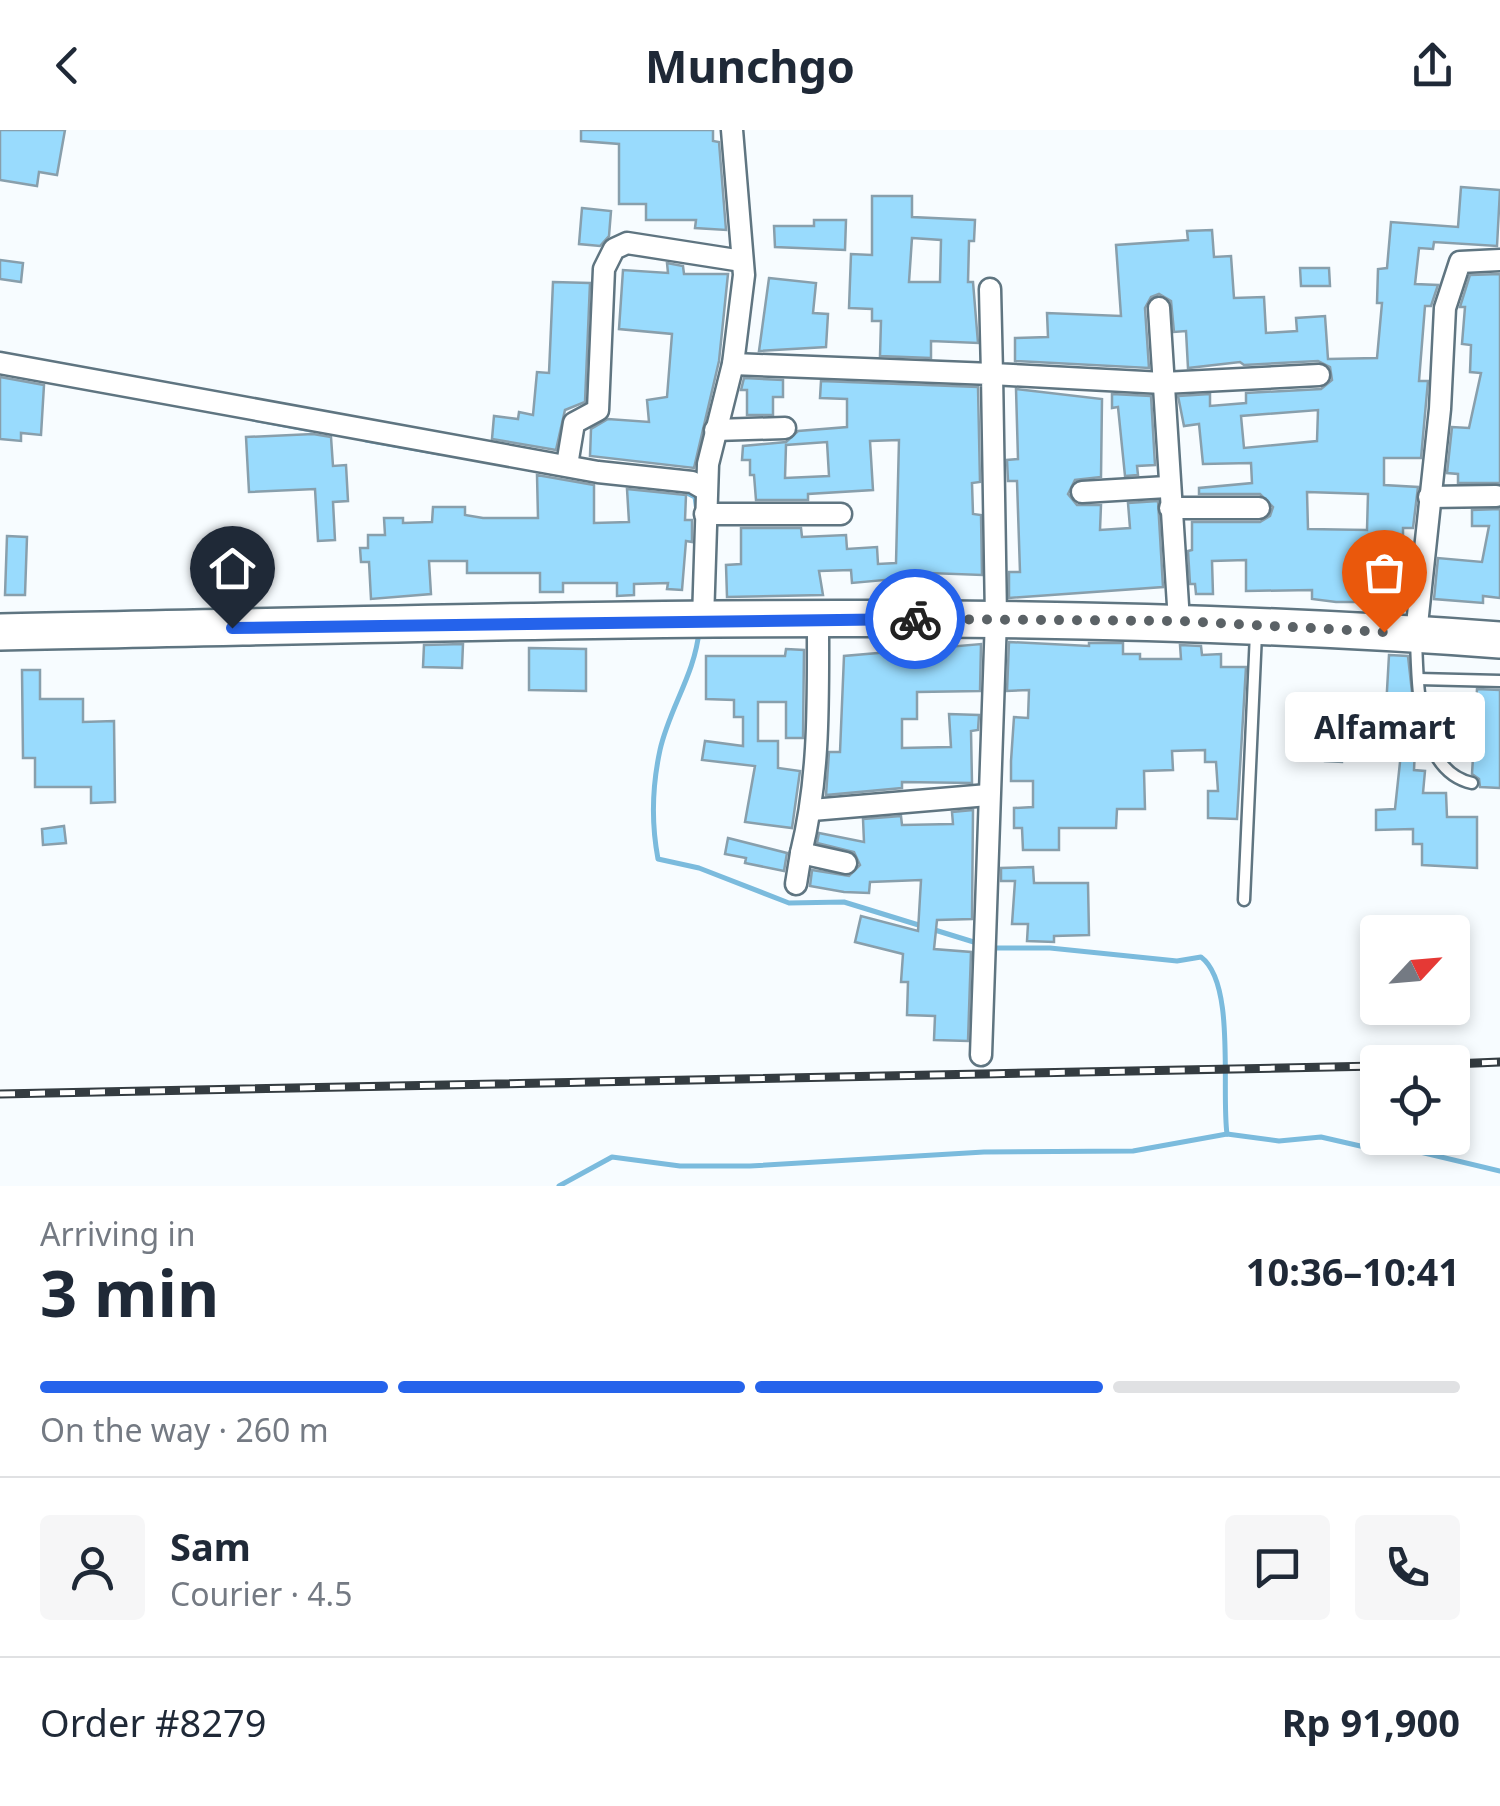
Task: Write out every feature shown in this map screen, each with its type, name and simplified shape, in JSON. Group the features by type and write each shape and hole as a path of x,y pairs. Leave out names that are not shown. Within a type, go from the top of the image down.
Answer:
{"highway":[{"path":"0,632 996,618 1179,621 1500,640"}],"street":[{"path":"696,620 706,490 741,310 742,261 732,130"},
{"path":"567,465 574,422 598,410 604,269 614,250 627,244 742,261"},
{"path":"1416,634 1440,408 1444,308 1453,272 1468,259 1500,260"},
{"path":"981,1054 996,618 990,289"},
{"path":"1159,308 1168,498 1179,621"},
{"path":"0,363 567,465 692,482 706,490"},
{"path":"733,364 1163,382 1319,375"},
{"path":"716,430 785,428"},
{"path":"1082,492 1259,508"},
{"path":"1429,497 1496,496"},
{"path":"705,514 841,514"},
{"path":"796,884 812,810 818,620"},
{"path":"812,810 988,795"},
{"path":"802,853 846,863"}],"lane":[{"path":"1244,900 1256,627"},
{"path":"1416,634 1426,724 1444,769 1455,779 1472,783"},
{"path":"1418,679 1500,682"}],"building":[{"path":"0,130 65,130 57,175 39,172 37,186 0,180"},
{"path":"581,130 713,130 713,141 719,142 726,230 695,228 696,220 646,220 646,204 619,204 619,144 581,141"},
{"path":"1461,187 1500,190 1497,246 1434,242 1433,249 1419,248 1415,284 1438,285 1431,306 1425,306 1419,381 1428,381 1421,458 1384,458 1384,485 1418,487 1413,528 1403,528 1403,572 1409,573 1406,597 1392,595 1392,591 1359,590 1359,602 1336,602 1312,599 1312,590 1246,591 1246,560 1212,561 1213,594 1196,594 1195,584 1190,584 1188,551 1192,550 1192,522 1260,522 1270,516 1273,507 1260,494 1199,494 1199,488 1252,483 1251,463 1203,464 1199,424 1184,426 1178,396 1210,394 1210,406 1246,403 1246,393 1321,389 1332,380 1330,367 1318,361 1244,365 1240,362 1188,368 1186,331 1174,332 1171,301 1159,294 1151,297 1145,308 1149,368 1015,361 1015,338 1048,337 1047,313 1121,316 1116,245 1188,240 1187,231 1212,230 1214,257 1231,256 1234,298 1264,297 1266,333 1297,331 1296,318 1325,316 1328,359 1377,358 1382,303 1377,303 1378,269 1387,268 1391,222 1458,227","holes":["1318,410 1317,441 1244,448 1241,416","1307,492 1368,494 1367,530 1308,529"]},
{"path":"872,196 912,196 912,217 975,220 974,241 969,241 968,282 973,282 978,343 931,341 931,358 880,356 881,321 872,321 872,309 849,308 851,254 872,255","holes":["912,238 941,240 940,282 909,282"]},
{"path":"582,208 611,211 609,236 600,246 579,244"},
{"path":"814,220 846,220 845,250 775,247 774,226 814,226"},
{"path":"0,260 23,263 21,282 0,279"},
{"path":"667,263 683,266 684,274 728,274 719,361 694,468 590,456 591,429 608,419 649,422 647,400 667,397 672,334 619,329 623,270 668,273"},
{"path":"1300,268 1329,268 1330,286 1301,286"},
{"path":"1500,274 1500,483 1458,483 1458,474 1447,473 1452,427 1469,428 1481,373 1470,372 1471,345 1462,344 1465,307 1460,307 1470,275"},
{"path":"769,278 816,283 813,313 828,314 826,347 759,351"},
{"path":"553,282 590,283 585,402 565,410 556,450 492,439 494,416 518,419 519,412 533,415 537,372 549,373"},
{"path":"0,377 44,385 41,435 21,433 21,441 0,439"},
{"path":"744,378 783,380 783,397 773,397 773,415 747,415 747,390 741,390"},
{"path":"821,381 978,387 980,482 972,483 973,514 981,515 982,575 929,573 930,594 906,595 906,578 852,583 851,570 819,571 823,595 727,597 726,565 741,564 741,528 801,528 802,537 846,535 847,549 877,547 878,564 896,563 899,440 870,441 873,490 808,494 808,500 756,500 750,460 742,460 743,446 786,442 798,431 847,427 847,399 820,398","holes":["827,442 829,476 785,478 786,445"]},
{"path":"1016,389 1102,399 1101,477 1075,480 1068,494 1077,505 1101,505 1100,530 1130,528 1128,503 1158,501 1163,587 1009,598 1009,572 1020,572 1017,481 1008,481 1007,460 1018,459"},
{"path":"1112,394 1151,396 1155,465 1137,466 1138,475 1125,476 1118,407 1112,408"},
{"path":"246,437 331,437 333,466 346,465 348,501 333,502 335,540 318,541 315,489 249,492"},
{"path":"537,475 594,485 594,523 629,522 627,489 686,495 685,520 692,520 692,542 686,541 682,590 667,589 668,583 634,584 634,595 617,596 617,583 563,583 563,592 540,592 540,573 467,573 467,561 429,561 431,594 371,599 369,562 361,562 360,548 368,548 368,535 385,535 384,518 403,518 403,523 432,522 433,507 465,507 465,515 483,518 538,518"},
{"path":"1500,509 1500,598 1483,596 1483,603 1434,599 1438,558 1482,562 1489,526 1472,526 1472,510"},
{"path":"7,536 27,537 25,595 5,595"},
{"path":"1009,642 1089,646 1123,643 1123,654 1140,654 1140,659 1181,659 1180,645 1201,646 1202,655 1221,654 1221,667 1246,667 1237,819 1208,818 1208,791 1218,791 1216,762 1205,762 1205,750 1172,751 1173,770 1144,771 1145,809 1117,809 1116,828 1059,828 1059,850 1023,850 1022,828 1014,828 1014,808 1033,807 1033,781 1011,781 1011,761 1014,717 1028,718 1029,690 1007,691"},
{"path":"463,644 462,668 423,667 424,645"},
{"path":"981,644 980,691 917,692 917,719 902,719 902,748 951,747 949,714 979,715 978,730 971,731 972,783 902,782 902,788 826,795 829,752 840,752 844,656"},
{"path":"529,648 586,649 586,691 529,690"},
{"path":"786,649 804,650 803,738 786,738 786,702 758,702 758,741 778,741 778,768 800,771 792,828 745,822 755,766 702,760 705,741 743,746 743,717 734,717 734,700 706,699 706,656 785,656"},
{"path":"1389,655 1408,656 1416,728 1414,770 1425,771 1423,793 1446,793 1447,817 1477,817 1477,868 1422,865 1422,844 1413,844 1413,829 1376,830 1376,810 1395,809 1401,753 1374,751 1376,708 1386,708"},
{"path":"22,670 40,670 40,699 83,699 83,722 114,721 115,802 91,803 91,787 35,787 35,758 23,758"},
{"path":"1477,689 1500,690 1500,788 1480,787 1479,779 1472,774"},
{"path":"1325,744 1343,745 1342,762 1325,761"},
{"path":"973,810 972,919 937,920 934,949 971,952 968,1041 934,1040 935,1016 907,1015 908,982 901,982 903,954 855,942 861,916 918,931 921,880 870,882 869,893 844,892 810,886 812,870 849,876 860,865 854,852 817,843 819,833 864,842 863,819 901,816 902,825 953,824 952,812"},
{"path":"64,826 66,843 43,845 42,829"},
{"path":"728,838 787,853 784,871 745,863 746,858 725,854"},
{"path":"1033,867 1034,883 1088,883 1089,935 1054,936 1054,942 1027,941 1028,924 1012,924 1015,881 1001,881 1001,868"}],"waterway":[{"path":"253,419 311,430"},
{"path":"366,440 439,453"},
{"path":"681,490 695,497 697,511"},
{"path":"699,631 657,764 653,818 658,859 699,868 789,903 844,902 977,943"},
{"path":"993,948 1050,948 1177,961 1201,957 1212,970 1223,1013 1227,1134"},
{"path":"559,1186 612,1157 680,1166 750,1166 984,1152 1133,1151 1227,1134 1279,1141 1321,1137 1369,1148 1395,1146 1500,1171"}],"railway":[{"path":"1470,1063 1500,1062"},
{"path":"0,1094 1360,1066"}],"way so far":[{"path":"915,619 1179,621 1384,632"}],"place":[{"name":"Alfamart","path":"1384,632"}],"route":[{"path":"232,628 915,619"}]}
